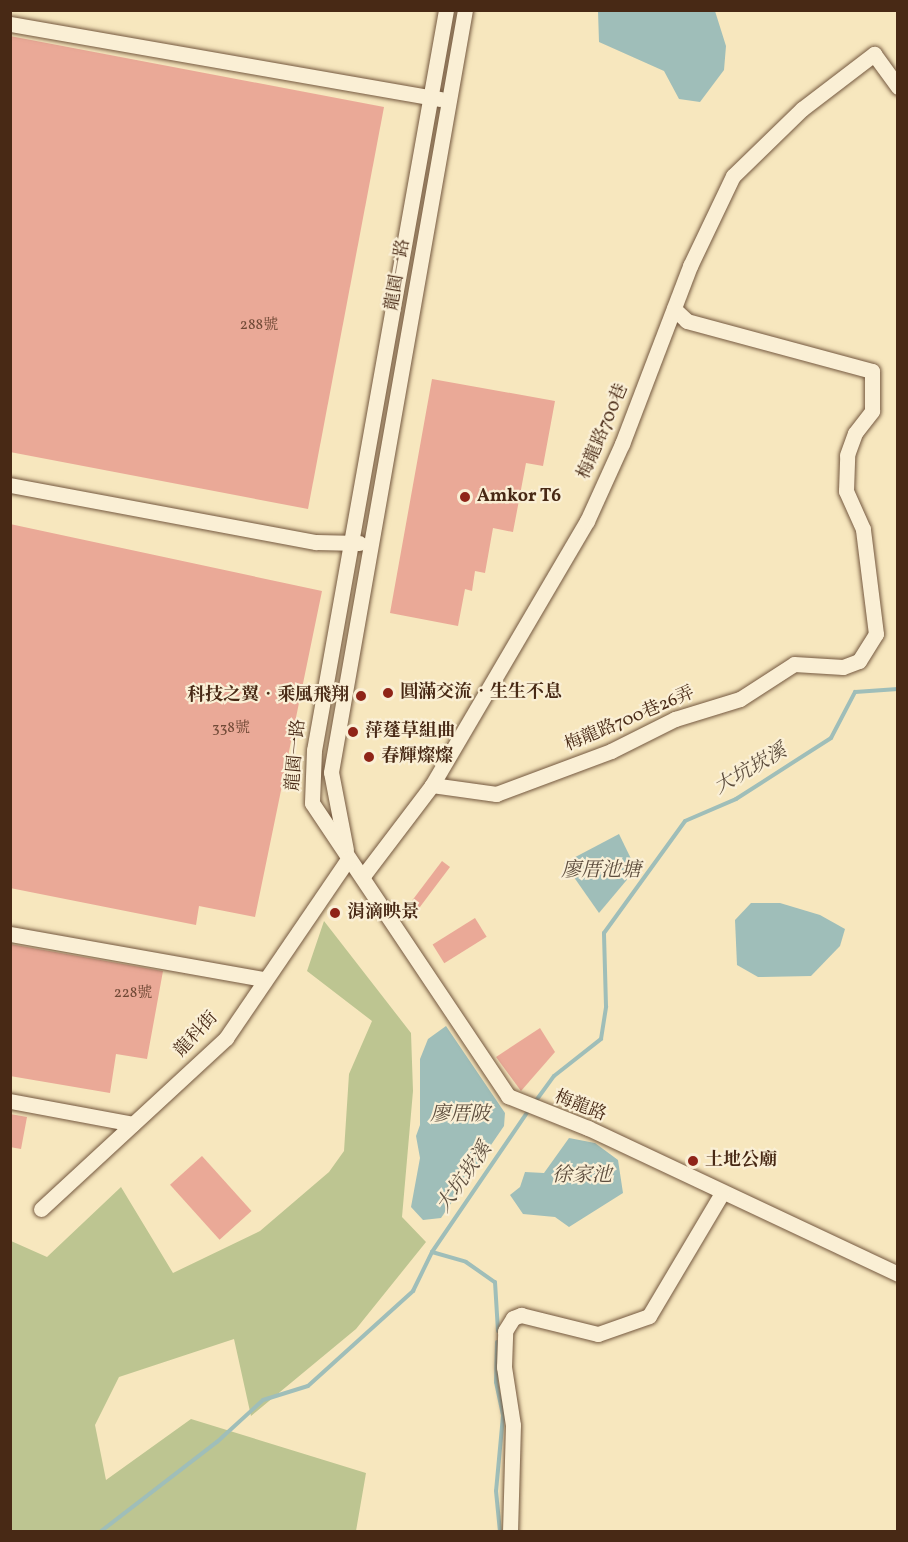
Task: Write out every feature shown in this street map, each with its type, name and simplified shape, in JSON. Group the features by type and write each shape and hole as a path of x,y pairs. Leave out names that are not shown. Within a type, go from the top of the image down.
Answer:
{"street":[{"name":"龍園一路","path":"348,859 322,822 310,783 446,10"},
{"name":"龍園一路","path":"348,859 331,772 465,10"},
{"path":"10,24 431,98 450,99"},
{"name":"梅龍路700巷","path":"363,876 432,785 587,521 674,309 733,176 802,110 874,54 897,87"},
{"name":"梅龍路700巷26弄","path":"432,785 496,794 611,752 675,719 740,699 794,664 843,667 859,661 876,634 863,529 846,491 847,455 855,433 872,411 872,371 687,321 674,309"},
{"path":"10,485 316,542 370,544"},
{"name":"梅龍路","path":"348,859 363,876 486,1066 508,1096 533,1109 588,1128 897,1274"},
{"name":"龍科街","path":"41,1209 226,1038 262,979 348,859"},
{"path":"10,934 262,979"},
{"path":"10,1101 132,1124"},
{"path":"510,1532 513,1425 504,1367 505,1331 513,1318 521,1315 598,1334 649,1316 723,1193"}],"green space":[{"path":"324,921 411,1033 413,1091 402,1217 426,1242 356,1329 251,1416 234,1339 119,1377 95,1425 106,1480 191,1419 366,1473 356,1531 11,1531 11,1241 47,1257 121,1187 173,1273 260,1231 329,1172 344,1151 349,1074 372,1021 307,971"}],"water":[{"path":"598,11 715,11 726,46 724,70 700,102 679,99 664,71 599,42"},
{"name":"廖厝池塘","path":"619,834 636,869 599,913 564,863"},
{"path":"751,903 780,903 820,915 845,929 840,946 811,976 758,977 737,965 735,920"},
{"name":"廖厝陂","path":"446,1026 505,1113 504,1126 441,1218 423,1220 411,1207 420,1158 416,1136 420,1125 420,1059 428,1039"},
{"name":"徐家池","path":"569,1138 595,1143 618,1160 623,1193 569,1227 555,1217 523,1214 510,1195 520,1187 525,1172 544,1173"}],"building":[{"path":"10,36 384,107 308,509 10,452"},
{"name":"Amkor T6","path":"432,379 555,401 543,466 526,463 513,532 493,528 485,573 475,571 472,591 465,589 458,626 390,613"},
{"path":"10,524 322,591 255,917 199,906 196,925 10,888"},
{"path":"442,861 450,867 414,914 406,908"},
{"path":"475,918 487,937 444,963 433,944"},
{"path":"10,944 163,971 147,1059 116,1054 110,1093 10,1076"},
{"path":"540,1028 555,1052 521,1091 496,1057"},
{"path":"10,1114 27,1117 21,1149 10,1147"},
{"path":"202,1156 252,1211 220,1240 170,1185"}],"waterway":[{"name":"大坑崁溪","path":"535,1102 554,1076 601,1039 606,1006 604,933 685,821 736,799 831,738 855,692 898,689"},
{"name":"大坑崁溪","path":"100,1532 217,1442 263,1400 308,1386 413,1291 432,1252 529,1110"},
{"path":"432,1252 466,1262 495,1282 498,1331"},
{"path":"497,1342 496,1382 503,1416 496,1491 500,1532"}],"place":[{"name":"Amkor T6","path":"465,497"},
{"name":"圓滿交流．生生不息","path":"388,693"},
{"name":"科技之翼．乘風飛翔","path":"361,696"},
{"name":"萍蓬草組曲","path":"353,732"},
{"name":"春輝燦燦","path":"369,757"},
{"name":"涓滴映景","path":"335,913"},
{"name":"土地公廟","path":"693,1161"}]}
